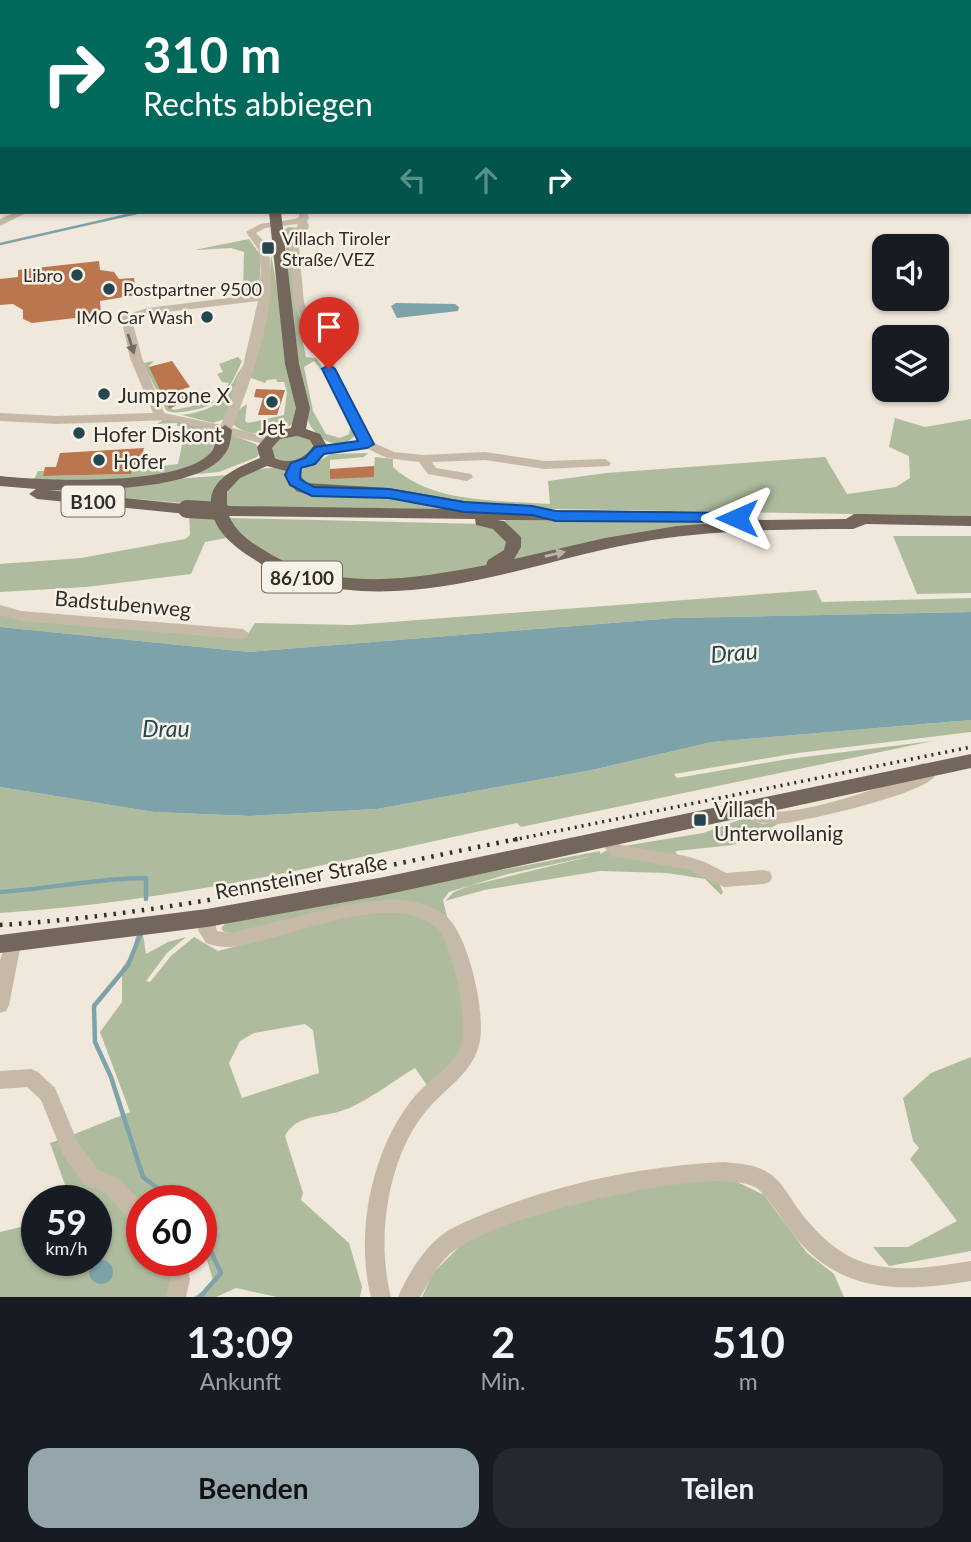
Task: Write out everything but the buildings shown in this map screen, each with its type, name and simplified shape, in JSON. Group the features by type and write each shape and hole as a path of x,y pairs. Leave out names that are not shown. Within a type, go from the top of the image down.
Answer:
{"main road":[{"path":"276,218 292,365 303,408 299,431"},
{"path":"0,481 66,485 162,479 206,464 216,456 225,429"},
{"path":"299,431 317,439 320,450 310,461 295,466 268,460 264,453 268,441 280,433 299,431"},
{"name":"86/100","path":"162,479 244,470 268,460"},
{"path":"295,466 292,475 295,482 312,491 389,493 464,507 532,511 556,516"},
{"name":"86/100","path":"244,470 220,490 217,501 221,518 240,543 276,567 326,583 355,586 413,583 650,535 750,525 853,524 865,519"},
{"name":"B100","path":"0,486 67,498 261,513 965,520"},
{"name":"86/100","path":"422,515 450,521 482,521 498,525 513,537 515,545 503,559 464,573"},
{"name":"Rennsteiner Straße","path":"6,944 207,918 384,886 608,840 923,769 971,761"}],"street":[{"path":"0,223 19,214"},
{"path":"225,429 258,335 263,297 264,251 251,232 276,218 302,216 304,226 294,248 299,303 367,444"},
{"path":"160,416 136,358 126,318 148,311 263,297"},
{"path":"0,417 57,419 160,416 268,441"},
{"path":"320,450 367,444 391,455 423,459 485,456 545,465 605,463"},
{"path":"423,459 432,471 467,477"},
{"name":"Badstubenweg","path":"0,610 21,616 243,634"},
{"path":"608,840 615,851 690,862 709,869 724,880 764,877"},
{"path":"207,918 206,930 212,938 230,941 370,909 406,906 439,920 451,933 472,1012 470,1047 455,1072 416,1109 400,1138 376,1207 372,1256 374,1278 381,1297"},
{"path":"0,1005 6,944"},
{"path":"0,1080 31,1078 48,1094 71,1150 91,1177 111,1185 126,1201"},
{"path":"408,1297 446,1245 479,1227 539,1206 679,1172 722,1171 753,1175 773,1191 817,1247 872,1277 917,1280 971,1271"},
{"path":"176,1297 179,1276"}],"green space":[{"path":"298,228 290,249 294,301 307,337 303,343 306,357 316,358 324,369 321,370 314,361 304,367 313,411 326,434 340,438 349,434 351,426 343,406 357,433 344,443 321,438 312,428 302,396 289,297 285,229"},
{"path":"249,239 261,256 259,292 257,295 239,298 236,292 243,290 244,252 231,248 194,250"},
{"path":"271,254 298,404 295,422 289,426 272,432 246,432 233,424 237,411 247,404 245,421 248,423 284,415 287,392 284,382 277,382 276,379 267,380 265,383 248,377 270,282"},
{"path":"238,357 242,361 238,371 216,401 229,383 222,382 217,374 223,372 219,364"},
{"path":"154,361 149,366 169,407 174,410 216,401 188,411 166,410 143,363"},
{"path":"243,365 224,419 213,423 182,415 215,405 227,393"},
{"path":"895,418 925,427 971,419 971,516 497,508 305,486 298,472 331,454 368,453 364,457 330,460 330,478 374,468 375,457 393,459 393,467 409,479 447,494 550,504 548,481 606,473 825,457 847,494 896,487 910,478 909,456 889,447"},
{"path":"163,420 184,421 206,428 217,436 218,449 195,466 139,479 33,482 38,471 44,471 43,476 130,474 132,468 159,470 161,466 178,464 186,426 177,426 177,423 157,424"},
{"path":"226,433 256,444 260,453 257,457 219,472 178,476 206,466"},
{"path":"293,435 311,440 313,452 298,460 287,461 272,455 271,446 280,438"},
{"path":"290,469 291,483 379,495 449,509 224,507 229,490 239,478 254,471"},
{"path":"229,475 212,506 34,489"},
{"path":"189,515 215,517 226,538 205,542 191,574 86,587 0,592 0,564 81,558 185,539 190,535"},
{"path":"229,518 482,524 503,532 509,546 494,561 463,571 418,578 353,582 308,572 276,560 248,543"},
{"path":"503,522 715,523 512,561"},
{"path":"893,536 971,536 971,593 917,594"},
{"path":"816,590 822,602 971,598 971,612 674,618 249,652 0,627 0,615 246,637 255,623 352,625"},
{"path":"971,720 971,732 798,753 674,774 677,778 788,759 933,741 521,827 517,823 260,878 131,900 0,913 0,787 154,812 250,816 377,809 592,770 712,742"},
{"path":"745,818 763,824 785,821 733,845 676,851 677,857 624,846 703,833"},
{"path":"609,849 666,860 718,881 723,892 721,895 705,879 667,873 600,871 484,890 445,901 454,892 469,886 592,856 508,874 449,892 443,900 448,921 410,902 242,935 224,932 221,928 226,923 600,851 600,854"},
{"path":"393,911 425,916 434,922 448,946 459,982 465,1019 463,1047 449,1069 429,1088 415,1068 348,1108 302,1120 285,1136 303,1193 301,1200 349,1243 362,1287 360,1297 277,1297 236,1288 216,1297 194,1297 214,1283 212,1276 217,1276 217,1185 126,1185 126,1197 96,1173 72,1135 130,1112 100,1032 122,1002 122,968 132,954 136,936 143,935 146,954 168,942 186,937 167,953 146,981 150,982 171,956 194,937 218,951 356,914","holes":["305,1024 313,1030 319,1073 242,1098 229,1063 240,1041 254,1033"]},
{"path":"971,1057 971,1251 889,1266 873,1247 908,1247 957,1221 910,1159 919,1148 913,1141 903,1098 931,1073"},
{"path":"65,1138 107,1185 65,1185 50,1143"},
{"path":"727,1177 764,1195 807,1253 834,1274 844,1297 422,1297 433,1273 465,1241 516,1219 675,1179"},
{"path":"112,1190 126,1206 126,1276 170,1276 175,1297 0,1297 0,1232 21,1227 21,1276 112,1276"}],"water":[{"path":"396,303 455,304 459,307 458,311 397,318 391,306"},
{"name":"Drau","path":"971,612 971,720 712,742 592,770 377,809 250,816 154,812 0,787 0,627 249,652 674,618"},
{"path":"112,1267 113,1272 112,1277 110,1281 101,1284 92,1281 90,1276 112,1276"}],"waterway":[{"path":"0,244 132,214"},
{"path":"0,892 146,878 146,899"},
{"path":"141,933 128,965 94,1006 95,1042 111,1077 143,1177 153,1185"},
{"path":"200,1297 221,1273 217,1264"}],"railway":[{"path":"513,840 971,747"},
{"path":"0,925 66,920 197,902 522,838"}],"place":[{"name":"Villach Tiroler Straße/VEZ","path":"268,248"},
{"name":"Libro","path":"77,275"},
{"name":"Postpartner 9500","path":"109,289"},
{"name":"IMO Car Wash","path":"207,317"},
{"name":"Jumpzone X","path":"104,394"},
{"name":"Jet","path":"272,402"},
{"name":"Hofer Diskont","path":"79,433"},
{"name":"Hofer","path":"99,460"},
{"name":"Villach Unterwollanig","path":"700,820"}],"route":[{"path":"329,369 365,435 367,444 320,450 310,461 295,466 292,475 301,487 325,493 389,493 464,507 532,511 556,516 737,518"}]}
